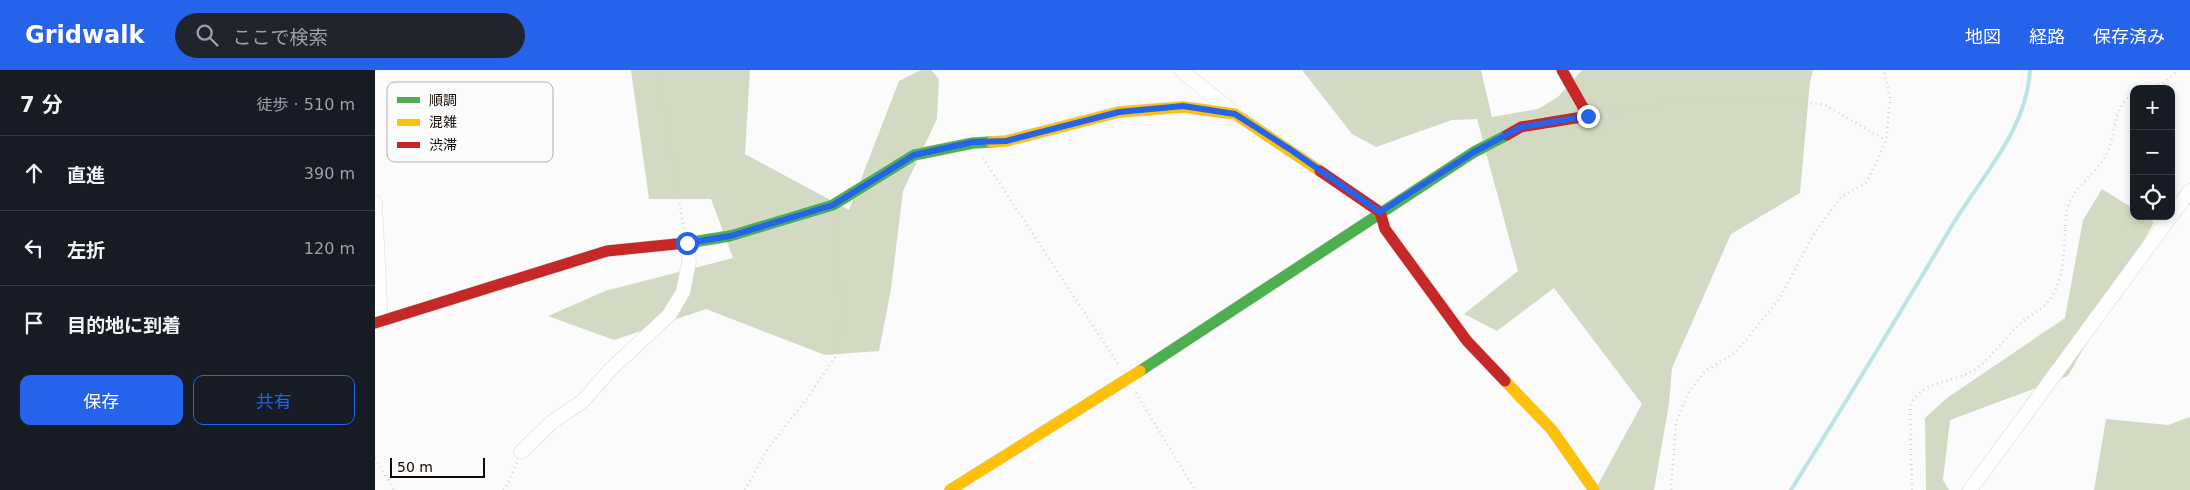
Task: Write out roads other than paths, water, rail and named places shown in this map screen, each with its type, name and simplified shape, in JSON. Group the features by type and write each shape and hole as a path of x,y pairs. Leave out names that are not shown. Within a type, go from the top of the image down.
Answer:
{"street":[{"path":"1181,70 1235,114 1291,150 1380,212 1385,229 1467,341 1552,430 1594,490"},
{"path":"950,490 1128,379 1474,152 1521,127 1588,116 1562,70"},
{"path":"375,203 378,322 607,251 687,243 730,236 833,205 914,155 973,142 1006,141 1119,112 1183,106 1235,114"},
{"path":"2175,211 2190,191"},
{"path":"1970,490 2168,220"},
{"path":"521,452 552,422 583,401 610,370 669,315 683,292 689,262 687,243"}],"waterway":[{"path":"1791,490 1953,224 2012,132 2027,92 2030,70"}]}
